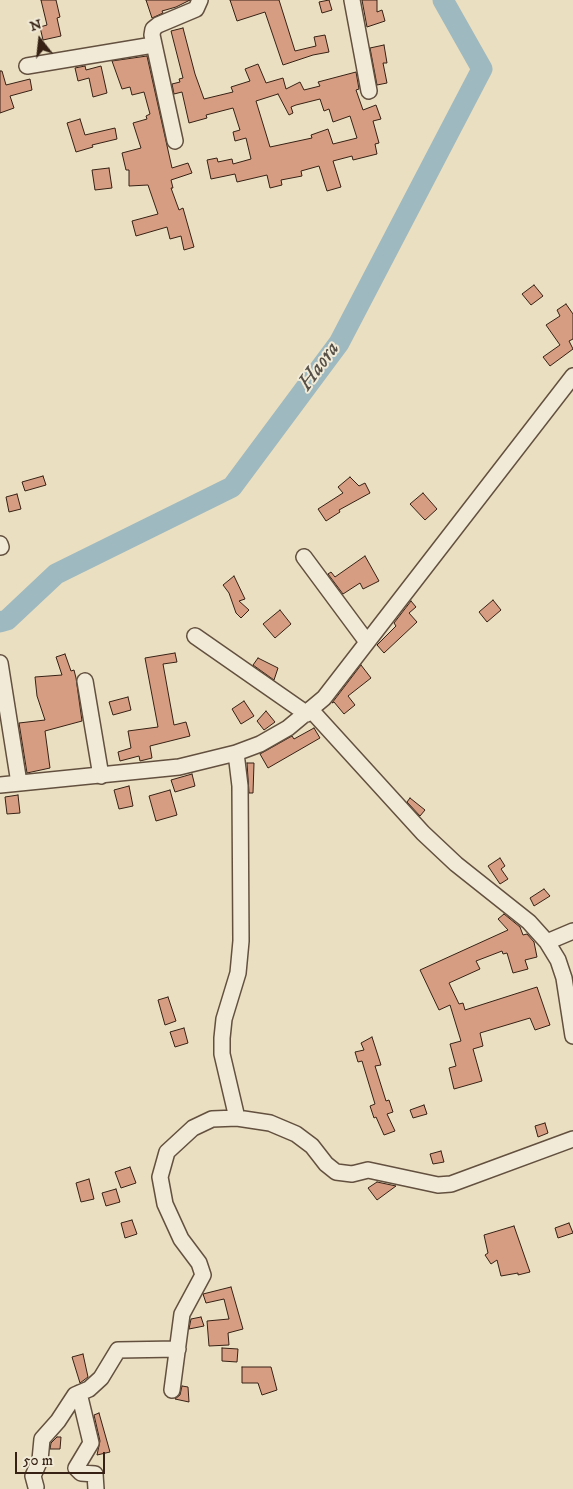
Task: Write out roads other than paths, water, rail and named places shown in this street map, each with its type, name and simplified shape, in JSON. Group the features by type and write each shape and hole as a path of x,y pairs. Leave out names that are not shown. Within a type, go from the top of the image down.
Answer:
{"street":[{"path":"175,141 153,46 153,29 196,9 200,0"},
{"path":"352,0 369,91"},
{"path":"27,66 153,46"},
{"path":"0,785 179,767 236,753 260,744 309,712 324,698 573,376"},
{"path":"304,557 367,642"},
{"path":"195,636 309,712 422,833 456,864 529,922 547,942 558,960 564,978 573,1036"},
{"path":"0,663 19,784"},
{"path":"86,681 101,776"},
{"path":"236,753 240,786 241,941 238,973 224,1019 222,1054 237,1118"},
{"path":"547,942 573,931"},
{"path":"172,1390 182,1314 203,1275 200,1263 181,1239 165,1204 160,1177 167,1152 193,1128 212,1119 237,1118 270,1123 296,1134 312,1146 326,1164 336,1172 352,1174 368,1170 438,1185 451,1184 573,1138"},
{"path":"36,1486 33,1476 40,1460 42,1439 79,1393 89,1389 101,1378 118,1350 178,1349"},
{"path":"79,1393 91,1443 76,1468 81,1473 95,1474 96,1489"}],"waterway":[{"name":"Haora","path":"0,622 7,620 56,574 232,487 339,343 482,69 443,0"}]}
